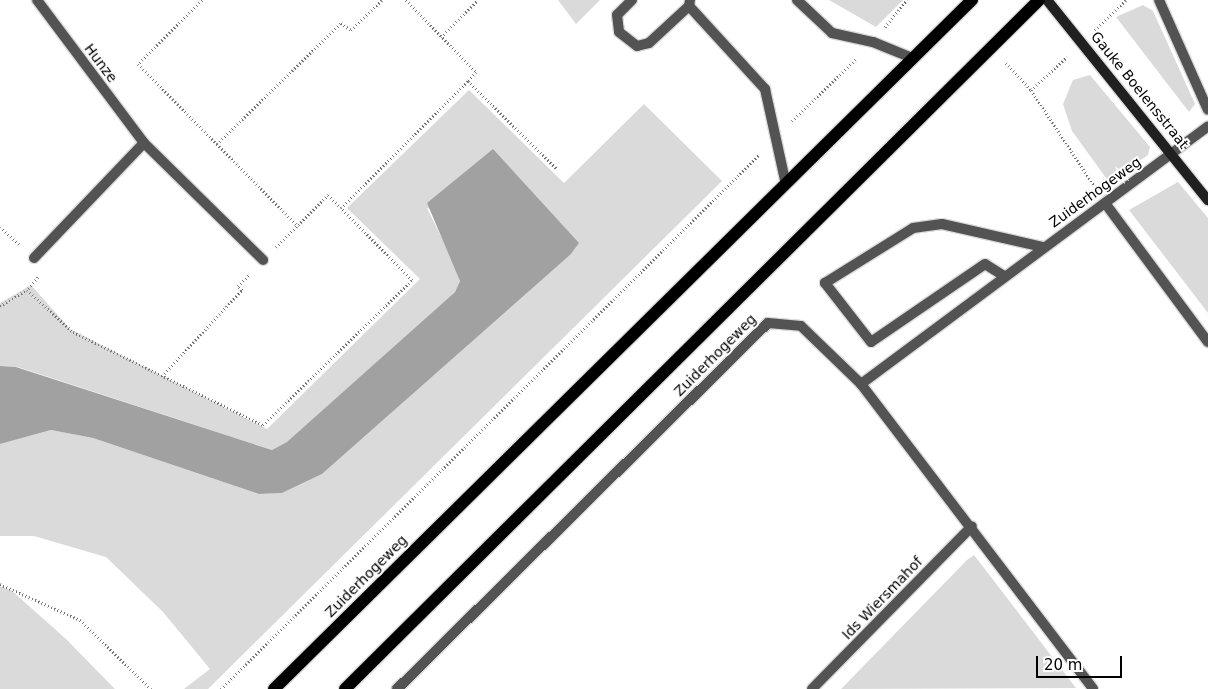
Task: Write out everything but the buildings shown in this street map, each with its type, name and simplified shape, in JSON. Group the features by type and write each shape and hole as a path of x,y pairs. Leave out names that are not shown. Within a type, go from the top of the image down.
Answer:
{"main road":[{"name":"Zuiderhogeweg","path":"274,689 785,180 972,0"},
{"name":"Zuiderhogeweg","path":"344,689 1039,0"},
{"name":"Gauke Boelensstraat","path":"1047,0 1173,154 1208,200"}],"street":[{"name":"Hunze","path":"37,0 144,143 264,260"},
{"path":"632,0 617,15 619,32 637,46 649,43 690,3 765,89 774,139 785,180"},
{"path":"797,0 832,33 873,42 912,58"},
{"path":"1159,0 1208,110"},
{"name":"Zuiderhogeweg","path":"397,689 768,323 801,326 861,384 1043,247 1173,154 1208,126"},
{"path":"34,258 144,143"},
{"path":"1105,203 1208,342"},
{"path":"1004,276 985,264 871,342 825,283 913,228 942,224 1043,247"},
{"path":"861,384 972,526 1093,689"},
{"name":"Ids Wiersmahof","path":"812,689 972,526"}],"path":[{"path":"202,0 138,64 298,226"},
{"path":"218,144 341,23 351,30 382,0"},
{"path":"341,208 476,72 406,0"},
{"path":"441,37 478,0"},
{"name":"Zuiderhogeweg","path":"221,689 873,42 907,0"},
{"path":"992,48 1031,90 1105,203"},
{"path":"468,81 557,169"},
{"path":"27,290 73,332 162,376 263,425 412,280 328,195 238,286 242,290 162,376"},
{"path":"0,227 46,269 27,290 0,306"},
{"path":"0,584 80,620 150,689"}],"shaded area":[{"path":"558,0 600,0 576,24"},
{"path":"829,0 903,0 876,27"},
{"path":"1143,5 1153,11 1195,104 1189,112 1116,17"},
{"path":"1090,75 1150,147 1148,155 1109,182 1072,131 1063,104 1073,80"},
{"path":"469,90 564,183 644,104 722,181 208,689 184,689 210,669 163,612 106,557 34,536 0,536 0,444 51,430 93,438 259,494 282,493 322,474 570,255 427,208 453,261 460,281 455,292 288,442 272,450 18,367 0,366 0,303 31,285 70,329 267,429 420,279 347,208"},
{"path":"493,149 579,243 570,255 322,474 282,493 259,494 93,438 51,430 0,444 0,366 16,367 272,450 287,442 455,292 460,281 427,203"},
{"path":"1178,182 1208,218 1208,313 1129,210"},
{"path":"974,555 1076,688 841,689 967,560"},
{"path":"0,586 12,591 66,639 115,689 0,689"}]}
